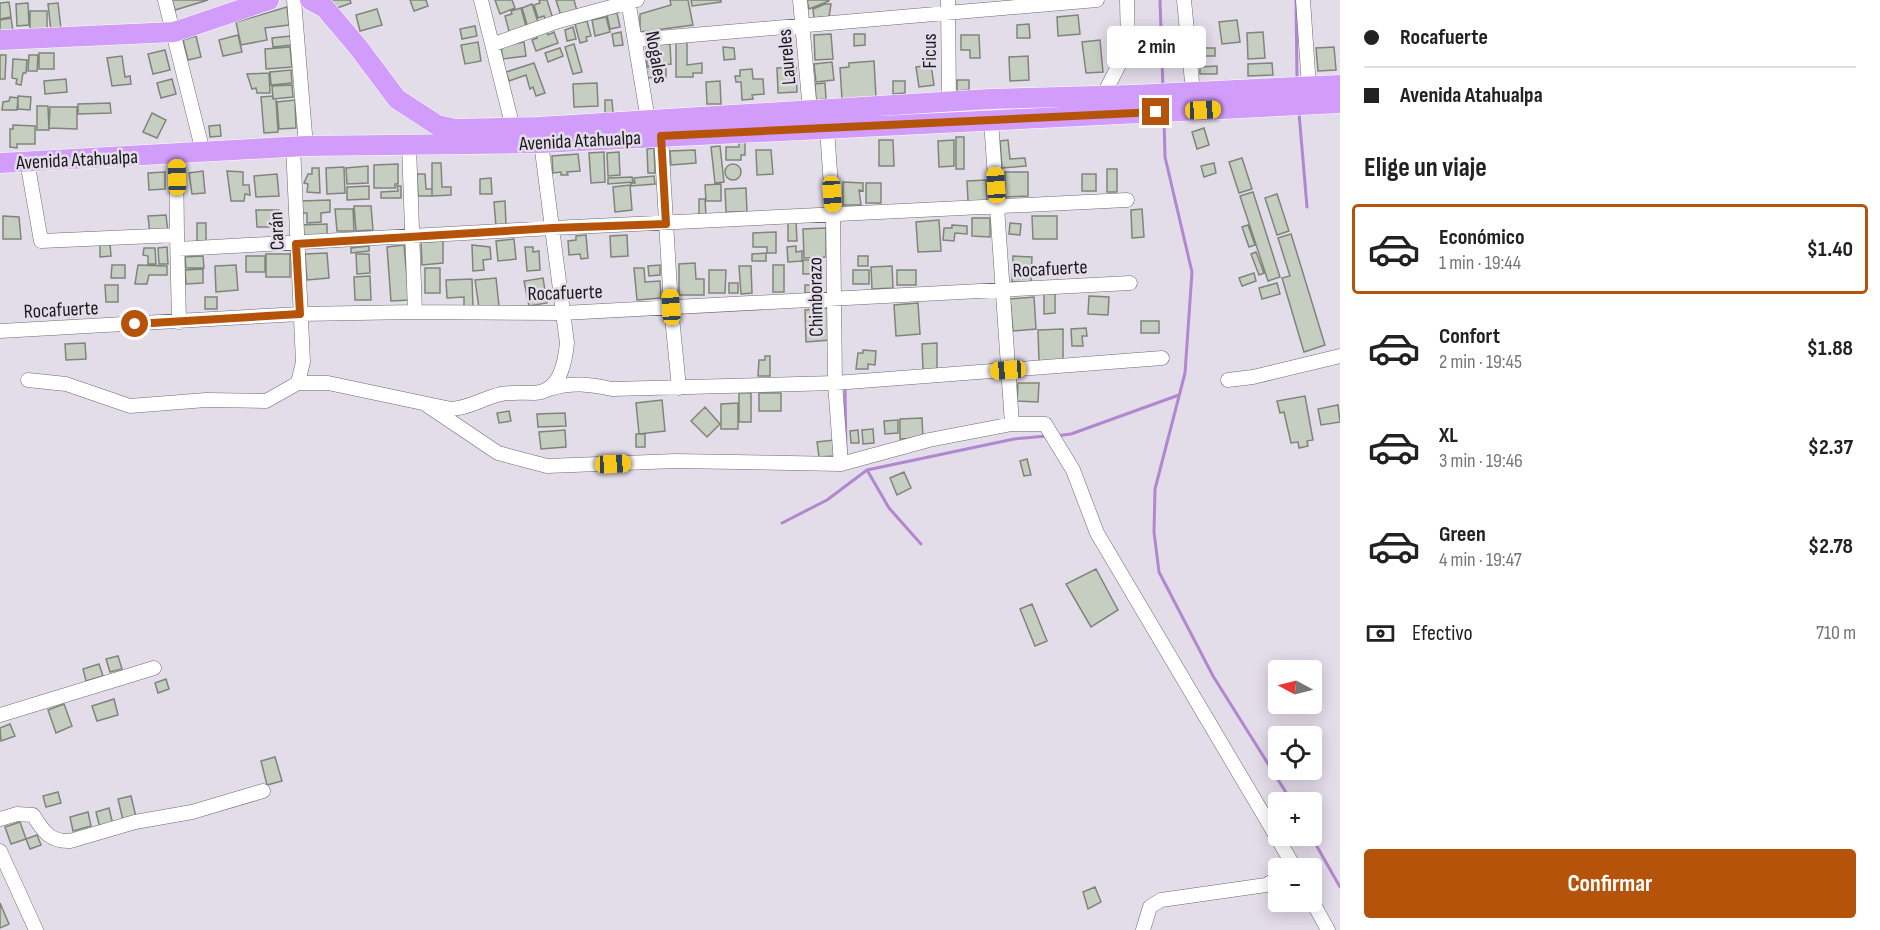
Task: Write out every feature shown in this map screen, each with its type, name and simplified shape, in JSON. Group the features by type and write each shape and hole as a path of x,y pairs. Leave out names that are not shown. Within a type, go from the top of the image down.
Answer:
{"highway":[{"path":"0,40 174,32 269,0"},
{"name":"Avenida Atahualpa","path":"310,0 325,8 358,47 396,99 437,124 456,129 513,128 540,135 661,136 827,129 992,120 1184,98 1340,85"},
{"name":"Avenida Atahualpa","path":"0,162 299,146 409,146 540,135 648,120 949,101 1103,96 1133,104"},
{"name":"Avenida Atahualpa","path":"1184,98 1340,103"}],"street":[{"path":"165,0 203,152"},
{"name":"Carán","path":"294,0 299,146 296,244 303,362 298,383"},
{"path":"481,0 494,44 513,128"},
{"name":"Laureles","path":"800,0 810,111"},
{"path":"635,40 803,25 948,6 1097,0"},
{"path":"1184,0 1184,98"},
{"path":"1303,0 1309,87"},
{"path":"494,44 559,21 631,1"},
{"name":"Nogales","path":"631,1 648,120"},
{"path":"1103,96 1128,47 1123,2"},
{"name":"Ficus","path":"948,6 949,101"},
{"path":"992,120 1011,424"},
{"name":"Chimborazo","path":"827,129 836,299 835,383 841,464"},
{"path":"540,135 567,343 564,366 552,386 540,392"},
{"path":"661,136 671,307 679,388"},
{"path":"409,146 415,312"},
{"path":"176,153 179,322"},
{"path":"27,161 40,241 296,244 553,228 1127,200"},
{"name":"Rocafuerte","path":"0,331 300,314 562,313 1131,283"},
{"path":"1228,380 1253,377 1340,356"},
{"path":"28,380 66,384 130,406 206,400 266,401 298,383 328,383 428,406 462,408 501,394 540,392 566,384 586,383 612,389 835,383 1162,358"},
{"path":"428,406 498,453 547,466 676,461 841,464 929,440 1011,424 1045,424 1072,470 1097,533 1288,858"},
{"path":"0,715 154,668"},
{"path":"0,819 17,814 33,815 46,835 59,841 70,841 135,822 192,812 263,790"},
{"path":"0,851 36,930"},
{"path":"1143,930 1150,907 1161,900 1268,884"},
{"path":"1318,912 1328,930"}],"building":[{"path":"172,0 208,0 175,10"},
{"path":"329,0 350,0 351,3 332,10"},
{"path":"410,0 426,0 428,6 414,11"},
{"path":"495,0 512,0 515,8 500,14"},
{"path":"539,0 547,0 553,19 546,21 544,16 538,18 534,5 540,3"},
{"path":"556,0 574,0 577,11 561,16"},
{"path":"670,0 688,0 693,25 640,32 640,14 671,5"},
{"path":"691,0 721,0 721,2 692,6"},
{"path":"807,0 829,0 829,1 809,9"},
{"path":"9,2 11,17 0,19 0,3"},
{"path":"28,3 29,25 17,26 16,4"},
{"path":"58,3 61,29 51,31 48,4"},
{"path":"532,4 539,25 528,28 522,8"},
{"path":"831,4 829,17 814,18 813,9"},
{"path":"287,7 289,25 265,28 267,40 241,45 236,22"},
{"path":"521,8 527,30 510,35 505,16"},
{"path":"377,9 382,25 360,31 356,15"},
{"path":"30,11 47,11 47,29 30,30"},
{"path":"617,13 620,27 610,29 607,15"},
{"path":"1078,15 1080,34 1058,36 1057,17"},
{"path":"606,17 610,32 595,36 592,20"},
{"path":"11,18 13,31 0,33 0,20"},
{"path":"1237,20 1240,42 1222,44 1219,22"},
{"path":"587,21 591,36 586,37 587,41 580,43 575,24"},
{"path":"1029,24 1030,38 1017,38 1017,25"},
{"path":"475,26 477,36 462,39 460,29"},
{"path":"573,27 576,39 567,41 565,30"},
{"path":"546,30 548,35 554,32 558,43 536,51 532,40 537,38 535,34"},
{"path":"621,32 623,45 614,46 612,34"},
{"path":"1263,32 1265,58 1248,59 1247,33"},
{"path":"831,34 833,59 815,60 814,35"},
{"path":"854,34 865,34 865,45 854,46"},
{"path":"238,35 242,52 223,56 219,40"},
{"path":"961,35 979,35 980,58 970,58 970,50 961,50"},
{"path":"196,36 201,57 188,60 183,40"},
{"path":"291,36 292,45 273,47 272,38"},
{"path":"676,40 687,40 687,65 702,63 702,73 693,73 693,77 676,77"},
{"path":"1100,40 1103,72 1086,73 1082,42"},
{"path":"478,42 481,61 465,64 461,45"},
{"path":"524,42 526,56 503,59 501,46"},
{"path":"574,44 582,72 573,74 565,47"},
{"path":"670,44 671,64 647,66 646,45"},
{"path":"290,47 292,67 266,69 265,49"},
{"path":"723,47 734,48 735,59 724,60"},
{"path":"1334,47 1336,70 1318,71 1316,48"},
{"path":"560,48 563,56 548,62 545,53"},
{"path":"1200,48 1215,48 1215,56 1200,56"},
{"path":"165,50 170,70 153,74 148,54"},
{"path":"39,53 54,53 54,69 39,69"},
{"path":"0,55 6,55 5,79 0,79"},
{"path":"29,55 38,55 37,71 28,71"},
{"path":"122,56 125,77 130,76 131,84 112,86 107,58"},
{"path":"1028,56 1029,80 1010,81 1009,57"},
{"path":"13,59 27,60 26,73 23,73 21,85 16,84 17,79 12,78"},
{"path":"874,61 876,97 842,99 840,68 849,67 849,63"},
{"path":"832,62 834,80 816,82 814,64"},
{"path":"534,63 545,93 536,96 533,87 530,89 526,75 509,81 506,72"},
{"path":"1272,63 1273,75 1248,76 1248,64"},
{"path":"931,65 934,85 919,87 916,67"},
{"path":"1217,66 1217,74 1200,74 1200,67"},
{"path":"645,67 666,67 666,77 645,78"},
{"path":"796,67 797,92 778,93 777,68"},
{"path":"752,69 753,79 763,79 764,94 752,95 753,99 742,100 741,82 736,82 735,76 740,76 740,70"},
{"path":"291,70 292,83 271,85 270,72"},
{"path":"269,73 270,93 257,93 256,88 252,89 247,74"},
{"path":"66,79 67,92 45,94 44,81"},
{"path":"172,79 176,94 161,98 157,83"},
{"path":"957,80 969,80 969,90 957,91"},
{"path":"720,81 721,104 707,104 706,82"},
{"path":"893,81 905,81 905,93 893,94"},
{"path":"597,83 598,106 574,107 573,84"},
{"path":"825,83 826,99 816,100 815,84"},
{"path":"292,85 293,97 273,99 272,86"},
{"path":"18,96 31,97 30,110 18,109"},
{"path":"273,96 273,99 276,99 278,132 264,133 261,97"},
{"path":"10,97 18,98 17,110 2,110 3,102 9,101"},
{"path":"295,100 296,128 279,129 277,102"},
{"path":"605,100 612,100 613,113 605,113"},
{"path":"110,103 111,113 78,114 78,104"},
{"path":"37,106 48,106 49,130 37,130"},
{"path":"50,107 77,107 77,129 49,128"},
{"path":"152,113 166,120 157,138 143,132"},
{"path":"13,125 35,126 35,144 17,144 17,148 10,147 10,129 13,129"},
{"path":"220,125 221,136 210,137 209,126"},
{"path":"1204,128 1209,145 1197,149 1192,132"},
{"path":"956,137 964,137 964,169 956,169"},
{"path":"879,140 893,140 894,166 879,166"},
{"path":"954,140 954,166 939,167 938,141"},
{"path":"1008,140 1010,159 1025,158 1026,166 1002,168 1000,141"},
{"path":"739,142 745,142 745,155 741,155 741,160 726,160 726,147 739,147"},
{"path":"720,146 724,182 715,183 711,147"},
{"path":"654,148 655,173 648,173 647,149"},
{"path":"695,150 696,163 671,165 670,151"},
{"path":"756,150 771,150 773,174 757,175"},
{"path":"604,152 605,182 591,183 589,153"},
{"path":"619,152 620,175 608,176 607,153"},
{"path":"578,154 580,171 567,172 568,175 561,175 561,172 553,173 552,156"},
{"path":"1242,158 1252,189 1239,193 1229,162"},
{"path":"432,163 441,163 442,187 451,187 451,195 432,196"},
{"path":"1214,163 1216,173 1204,177 1201,166"},
{"path":"398,164 398,184 395,184 395,188 374,188 374,165"},
{"path":"730,164 736,164 741,172 739,178 730,180 725,175 725,169"},
{"path":"368,166 368,183 347,184 346,168"},
{"path":"344,167 345,193 327,194 326,168"},
{"path":"312,168 319,168 320,193 307,192 308,184 304,183 308,174 312,174"},
{"path":"1107,169 1117,169 1117,192 1107,192"},
{"path":"203,171 205,193 192,194 189,173"},
{"path":"227,171 243,172 243,185 249,185 250,195 245,194 244,201 231,201"},
{"path":"165,172 165,189 149,190 148,173"},
{"path":"1005,172 1028,172 1028,196 1005,197"},
{"path":"277,174 279,196 256,197 254,176"},
{"path":"417,174 425,174 426,189 432,189 432,196 418,196"},
{"path":"1082,174 1096,174 1096,191 1082,191"},
{"path":"654,176 655,184 631,186 631,183 635,183 634,178"},
{"path":"632,177 633,182 608,184 608,178"},
{"path":"491,178 492,194 480,194 480,179"},
{"path":"986,180 987,200 968,201 967,181"},
{"path":"843,182 863,183 863,191 859,190 861,205 843,205"},
{"path":"866,183 881,183 881,203 866,203"},
{"path":"721,184 721,201 706,201 705,185"},
{"path":"630,185 632,210 615,212 613,187"},
{"path":"369,186 369,199 347,200 347,187"},
{"path":"397,186 401,186 401,198 381,198 381,192 398,191"},
{"path":"746,188 747,212 726,212 725,189"},
{"path":"1253,192 1280,277 1268,281 1240,196"},
{"path":"1277,194 1289,231 1277,235 1265,198"},
{"path":"699,199 705,199 706,217 699,218"},
{"path":"330,200 330,212 321,213 321,222 307,223 307,213 300,213 300,201"},
{"path":"505,201 506,226 496,227 494,202"},
{"path":"354,206 371,206 373,230 356,231"},
{"path":"335,209 353,209 354,231 337,231"},
{"path":"1142,209 1144,237 1132,238 1131,210"},
{"path":"256,210 279,210 281,227 257,227"},
{"path":"166,215 168,232 150,234 148,216"},
{"path":"3,216 19,217 21,239 3,239"},
{"path":"1032,216 1057,216 1057,239 1033,239"},
{"path":"972,218 990,218 990,237 972,236"},
{"path":"939,220 941,251 918,252 916,222"},
{"path":"796,222 797,241 788,241 788,223"},
{"path":"197,223 206,223 206,241 197,241"},
{"path":"1010,223 1021,224 1020,235 1009,234"},
{"path":"327,224 327,236 301,237 301,225"},
{"path":"952,225 967,226 967,234 955,233 954,241 943,240 944,228 952,228"},
{"path":"1248,225 1255,245 1249,247 1242,227"},
{"path":"826,228 826,257 804,258 803,229"},
{"path":"776,232 776,253 767,253 767,247 753,247 753,233"},
{"path":"1291,234 1325,345 1304,352 1282,278 1290,276 1278,238"},
{"path":"586,235 588,258 581,259 580,254 569,255 568,241 576,240 576,236"},
{"path":"627,235 628,256 611,257 610,236"},
{"path":"514,239 516,259 498,261 496,241"},
{"path":"443,241 443,263 422,265 421,242"},
{"path":"100,243 110,244 111,256 100,257"},
{"path":"404,245 409,300 391,301 387,247"},
{"path":"472,245 490,247 491,259 483,260 484,270 473,271"},
{"path":"369,246 369,251 351,253 351,248"},
{"path":"796,246 796,252 802,251 802,261 788,262 787,247"},
{"path":"167,247 168,264 159,264 158,248"},
{"path":"525,247 533,247 533,252 539,251 540,270 527,271"},
{"path":"144,248 155,248 156,264 148,264 148,256 143,255"},
{"path":"1256,252 1264,273 1259,275 1251,254"},
{"path":"327,253 329,278 307,280 305,254"},
{"path":"766,253 766,261 752,261 752,254"},
{"path":"266,254 290,254 290,277 266,277"},
{"path":"356,254 369,254 370,273 357,274"},
{"path":"203,256 204,268 186,268 185,257"},
{"path":"246,256 265,256 265,272 246,272"},
{"path":"858,256 868,256 868,266 858,266"},
{"path":"1013,256 1032,257 1031,282 1012,282"},
{"path":"803,260 815,260 815,274 803,274"},
{"path":"695,263 696,279 704,279 704,295 679,295 679,264"},
{"path":"112,265 125,265 125,278 111,278"},
{"path":"138,265 167,266 167,275 149,275 147,284 135,284"},
{"path":"236,265 238,290 216,292 215,266"},
{"path":"660,265 660,275 649,276 648,266"},
{"path":"773,265 784,265 784,292 773,292"},
{"path":"739,266 751,266 752,293 741,294"},
{"path":"892,266 893,288 872,289 871,267"},
{"path":"425,268 440,268 440,293 425,293"},
{"path":"634,268 644,268 645,282 660,281 661,298 637,300"},
{"path":"203,269 203,283 186,284 185,270"},
{"path":"709,270 726,270 725,293 709,293"},
{"path":"853,270 869,270 869,284 853,284"},
{"path":"897,270 916,270 916,285 897,285"},
{"path":"1254,273 1256,281 1242,286 1239,278"},
{"path":"370,276 371,300 355,300 354,277"},
{"path":"496,278 499,306 479,308 475,280"},
{"path":"543,278 547,303 529,306 524,281"},
{"path":"472,279 473,307 464,307 464,297 447,298 446,280"},
{"path":"729,283 738,283 738,293 729,293"},
{"path":"1277,283 1280,294 1262,299 1259,288"},
{"path":"105,285 118,285 118,302 106,302"},
{"path":"805,285 817,285 817,293 805,293"},
{"path":"1055,293 1055,313 1044,314 1044,294"},
{"path":"1089,296 1109,297 1108,315 1088,314"},
{"path":"205,297 217,297 217,309 205,309"},
{"path":"1034,297 1036,329 1013,331 1010,299"},
{"path":"918,303 920,334 896,336 894,305"},
{"path":"829,308 831,340 806,342 805,310"},
{"path":"1141,321 1159,321 1159,333 1141,333"},
{"path":"1086,328 1087,336 1082,336 1083,346 1072,346 1071,329"},
{"path":"1063,329 1063,361 1039,361 1038,330"},
{"path":"85,343 86,359 66,360 65,344"},
{"path":"937,343 937,369 923,370 922,344"},
{"path":"863,350 876,351 875,365 868,364 868,369 856,369 858,353 863,353"},
{"path":"765,356 770,356 770,376 758,376 759,360 765,360"},
{"path":"1018,383 1039,383 1038,402 1017,401"},
{"path":"739,393 751,393 751,422 739,422"},
{"path":"759,393 781,393 781,411 759,411"},
{"path":"1305,396 1313,440 1307,441 1308,446 1299,448 1298,442 1291,443 1284,412 1280,413 1277,401"},
{"path":"662,400 665,431 639,434 636,403"},
{"path":"738,403 738,429 721,429 721,404"},
{"path":"1338,405 1340,422 1321,425 1318,409"},
{"path":"705,407 720,424 707,437 691,421"},
{"path":"509,411 511,421 499,423 497,413"},
{"path":"565,413 566,426 538,427 537,414"},
{"path":"922,418 923,438 900,439 900,419"},
{"path":"898,420 898,433 885,434 884,421"},
{"path":"873,429 874,443 863,444 862,430"},
{"path":"565,430 566,447 541,449 539,432"},
{"path":"858,430 859,443 851,443 850,431"},
{"path":"636,434 645,434 645,447 636,447"},
{"path":"834,440 835,456 819,457 817,442"},
{"path":"1027,459 1031,475 1024,476 1020,461"},
{"path":"904,472 911,488 897,495 890,478"},
{"path":"1096,569 1118,610 1091,627 1066,584"},
{"path":"1032,604 1047,641 1035,646 1020,609"},
{"path":"118,656 122,669 110,672 106,659"},
{"path":"99,664 103,676 86,681 83,669"},
{"path":"166,679 169,689 158,693 155,683"},
{"path":"114,699 118,715 97,721 92,706"},
{"path":"64,704 72,726 56,733 48,710"},
{"path":"10,724 15,736 1,741 0,728"},
{"path":"275,757 282,781 267,785 261,761"},
{"path":"58,792 61,803 46,807 43,796"},
{"path":"131,796 136,817 123,820 118,799"},
{"path":"109,808 113,825 100,828 96,812"},
{"path":"88,812 91,826 73,831 70,817"},
{"path":"20,822 26,839 11,844 5,827"},
{"path":"37,835 41,845 30,849 26,839"},
{"path":"1095,887 1101,902 1088,909 1083,892"},
{"path":"0,903 9,924 0,928"}],"waterway":[{"path":"1160,0 1163,88"},
{"path":"1296,0 1297,79"},
{"path":"1299,113 1307,207"},
{"path":"1164,118 1165,157 1192,272 1185,373 1155,489 1154,532 1159,572 1213,676 1286,792"},
{"path":"845,385 846,454"},
{"path":"1056,436 1071,434 1179,395"},
{"path":"782,523 827,500 867,470 1014,439 1047,436"},
{"path":"867,470 889,508 921,544"},
{"path":"1317,846 1340,887"}],"route":[{"path":"135,324 300,314 296,244 553,228 666,224 661,136 1156,112"}]}
